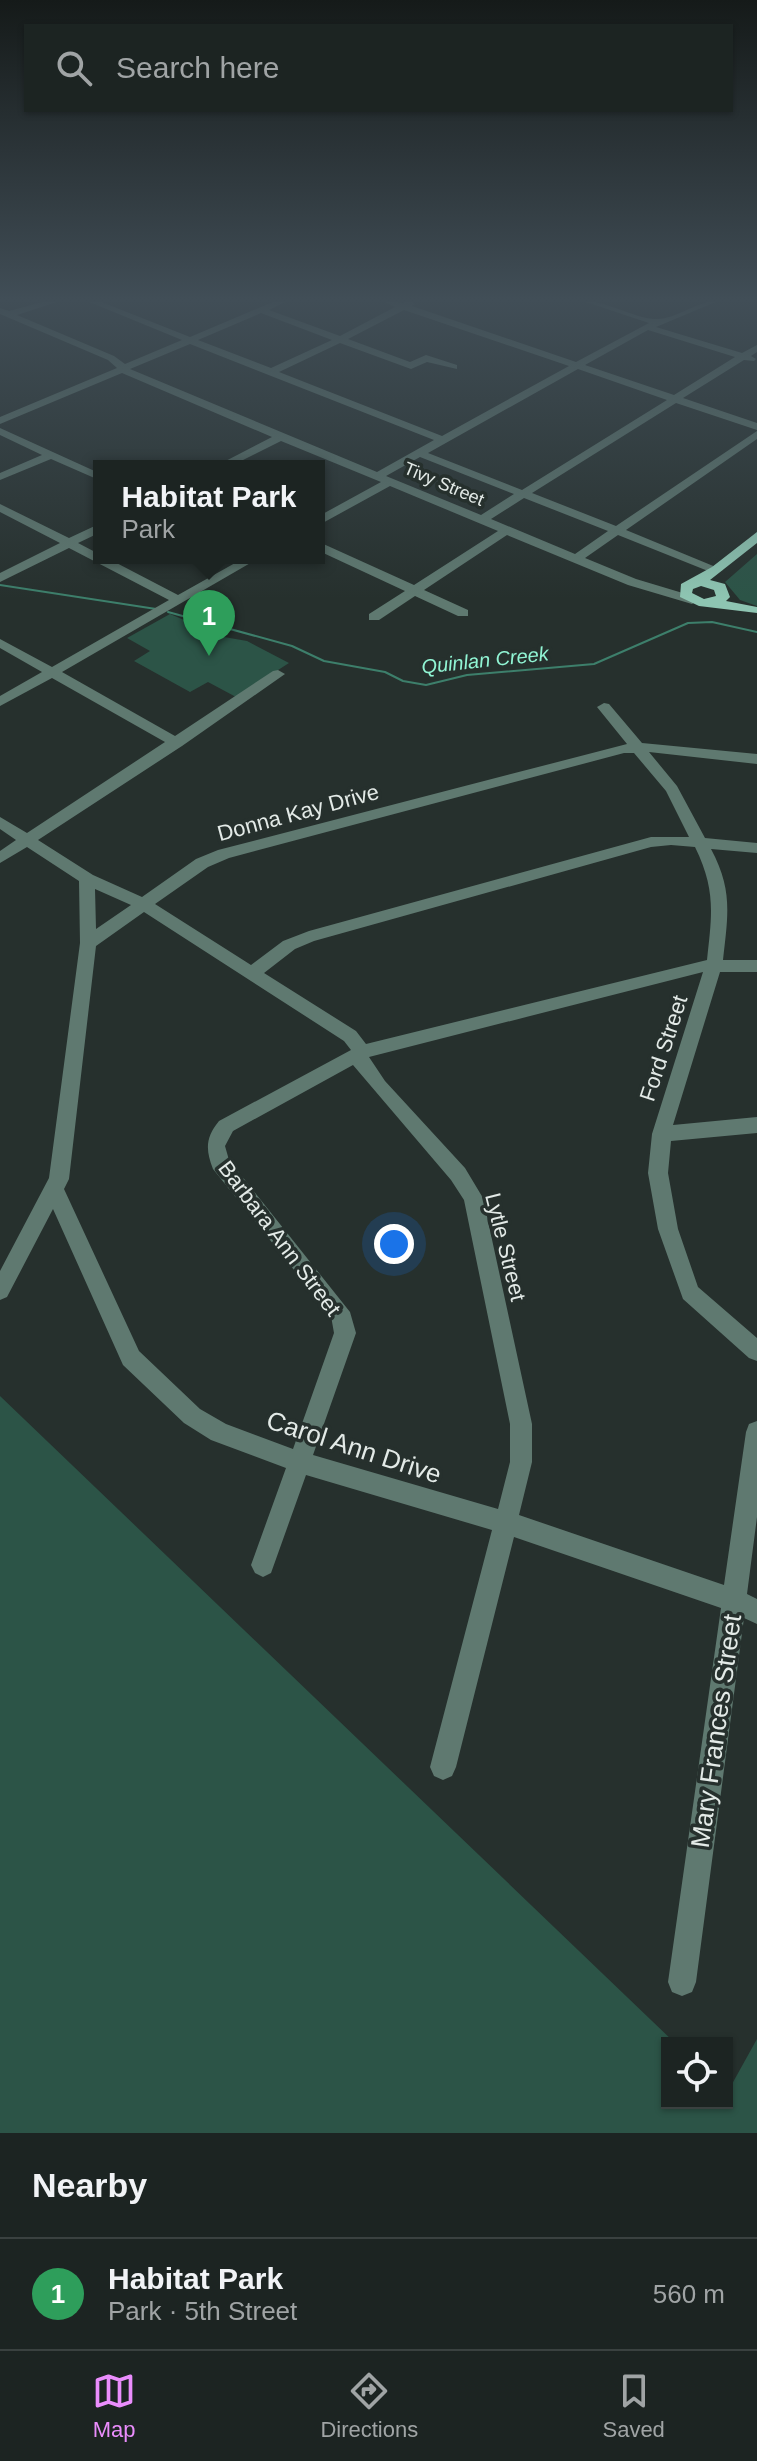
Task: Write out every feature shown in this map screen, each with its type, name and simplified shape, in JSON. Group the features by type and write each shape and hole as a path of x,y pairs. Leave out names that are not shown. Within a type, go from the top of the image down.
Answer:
{"main road":[{"path":"692,590 757,536"},
{"path":"712,603 721,600 717,570"},
{"path":"692,590 721,589 754,611"},
{"path":"692,590 712,603 754,611"}],"street":[{"path":"0,421 49,401"},
{"name":"Tivy Street","path":"198,401 576,559 657,590 692,590"},
{"path":"346,401 443,440"},
{"path":"378,476 514,401"},
{"path":"483,519 673,401"},
{"path":"680,401 757,427"},
{"path":"0,431 93,474"},
{"path":"576,559 757,434"},
{"path":"234,460 282,436"},
{"path":"419,453 717,570"},
{"path":"0,477 51,455"},
{"path":"325,518 391,481"},
{"path":"0,507 93,556"},
{"path":"374,617 508,529"},
{"path":"0,578 93,531"},
{"path":"325,549 463,613"},
{"path":"109,564 178,600"},
{"path":"0,702 242,564"},
{"path":"0,643 177,743"},
{"path":"0,858 278,674"},
{"name":"Ford Street","path":"604,707 672,789 713,869 721,895 714,964 661,1134 658,1173 661,1201 690,1293 757,1351"},
{"name":"Donna Kay Drive","path":"88,943 202,863 224,854 638,748 757,759"},
{"name":"Lytle Street","path":"0,822 87,879 144,904 350,1036 360,1053 360,1061 458,1174 473,1198 521,1424 521,1462 443,1767"},
{"path":"252,973 289,945 309,937 651,842 698,841 757,848"},
{"path":"0,1291 59,1179 88,943 87,879"},
{"name":"Barbara Ann Street","path":"263,1565 345,1333 340,1312 220,1163 216,1146 218,1136 237,1118 360,1053 714,964 757,966"},
{"path":"661,1134 757,1125"},
{"name":"Carol Ann Drive","path":"54,1189 131,1358 192,1416 219,1432 298,1462 507,1523 734,1600 757,1612"},
{"name":"Mary Frances Street","path":"682,1982 757,1432"}],"green space":[{"path":"757,554 757,606 740,600 725,582"},
{"path":"170,614 224,637 247,641 289,663 236,697 208,682 190,692 134,661 150,651 127,638"},
{"path":"0,1396 669,2037 661,2037 661,2109 733,2109 733,2082 757,2039 757,2133 0,2133"}],"waterway":[{"name":"Quinlan Creek","path":"0,585 156,609"},
{"name":"Quinlan Creek","path":"168,612 292,646 324,661 385,672 403,681 426,685 467,675 594,664 688,623 712,622 757,632"}],"place":[{"name":"Habitat Park","path":"209,656"}]}
